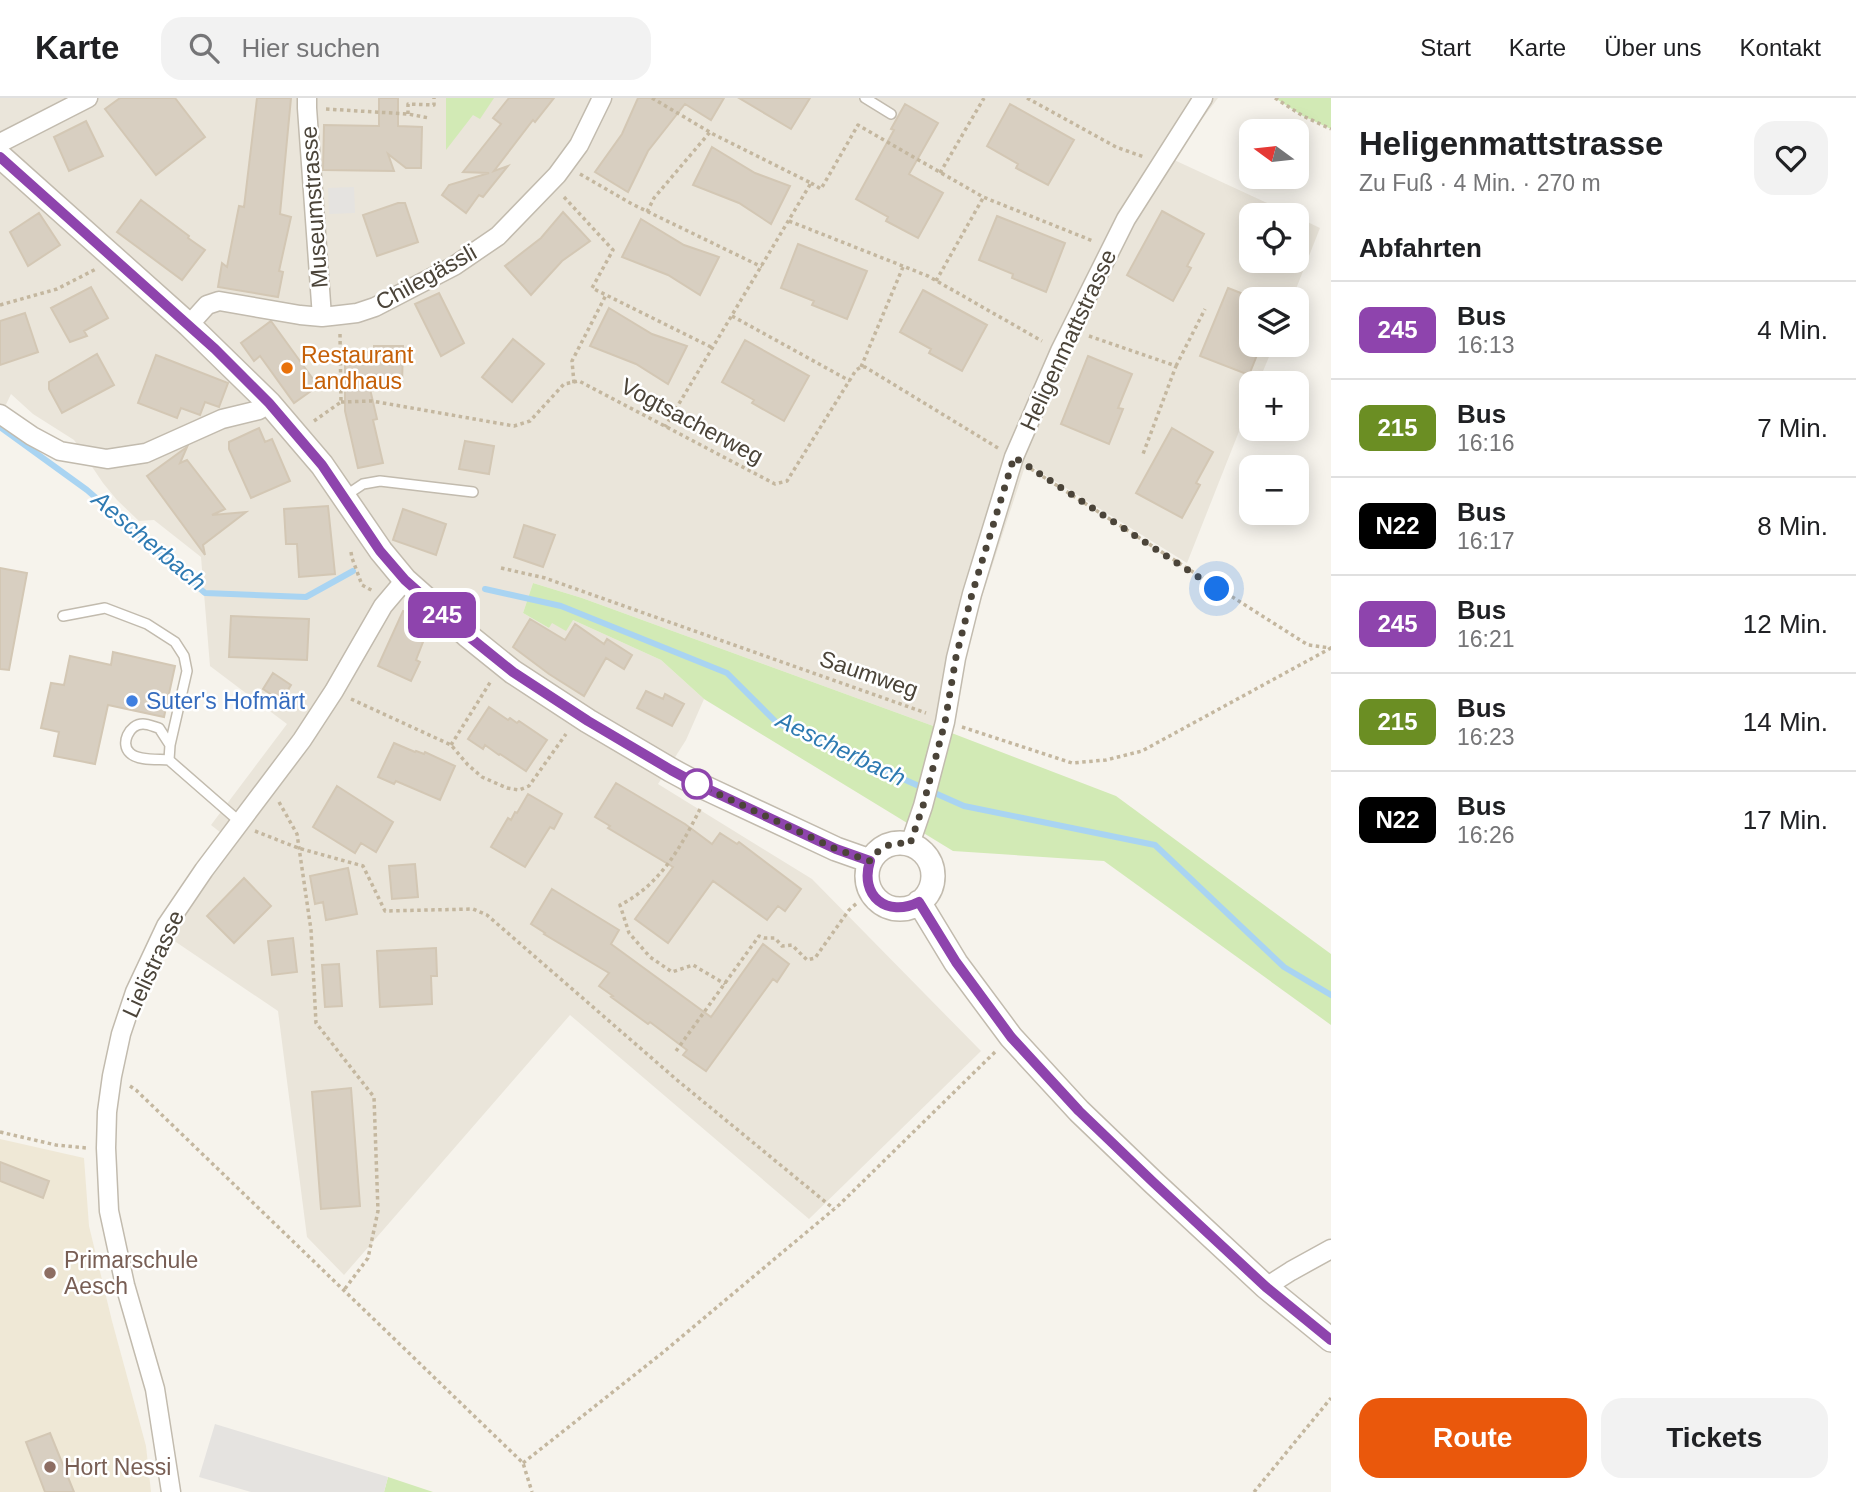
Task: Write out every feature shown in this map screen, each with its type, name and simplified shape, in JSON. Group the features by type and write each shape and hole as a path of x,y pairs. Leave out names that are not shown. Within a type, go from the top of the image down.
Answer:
{"street":[{"path":"0,143 88,98"},
{"name":"Chilegässli","path":"189,325 207,305 219,301 300,315 357,313 375,307 454,266 498,236 550,183 579,145 602,98"},
{"name":"Heligenmattstrasse","path":"910,844 945,722 956,657 1009,454 1126,219 1203,98"},
{"name":"Museumstrasse","path":"307,103 331,316"},
{"path":"0,156 189,325 269,403 298,435 345,496 380,551 405,580 513,672 588,721 697,784 836,849 870,861"},
{"path":"0,414 60,452 107,459 146,453 222,419 259,410 269,403"},
{"name":"Lielistrasse","path":"175,1491 155,1389 125,1285 108,1211 107,1112 121,1034 135,992 166,926 204,870 302,740 383,606 405,580"},
{"path":"901,842 910,844 926,856 931,866 931,886 919,902 909,907 898,909 887,906 871,893 867,882 870,861 883,847 901,842"},
{"path":"919,902 956,962 1011,1037 1107,1138 1266,1287 1331,1340"},
{"path":"1266,1287 1331,1250"}],"lane":[{"path":"865,98 891,114"},
{"path":"345,496 363,484 380,481 473,492"},
{"path":"63,616 105,608 147,624 175,642 184,656 187,671 169,760"},
{"path":"170,745 159,728 143,724 134,727 127,735 125,745 129,753 137,757 169,760 240,822"}],"path":[{"path":"408,114 408,104 434,105 434,98"},
{"path":"652,98 710,132 821,189 858,125 983,197 1098,243"},
{"path":"940,173 984,98"},
{"path":"1027,98 1116,147 1147,158"},
{"path":"1275,98 1303,116 1331,129"},
{"path":"307,103 429,118"},
{"path":"647,212 654,198 710,132"},
{"path":"565,165 647,212 762,267"},
{"path":"550,183 613,250 592,288 713,348"},
{"path":"666,427 811,183"},
{"path":"936,281 983,197"},
{"path":"789,221 936,281 1049,345"},
{"path":"0,304 57,289 102,265"},
{"name":"Vogtsacherweg","path":"574,383 579,381 775,484 787,481 856,370 861,367 903,267"},
{"path":"298,435 307,425 341,402 372,401 514,426 530,421 564,384 574,383 572,361 606,295"},
{"path":"1143,454 1176,366 1205,309"},
{"name":"Museumstrasse","path":"331,316 341,402"},
{"path":"732,316 850,381"},
{"path":"1071,330 1176,366"},
{"path":"861,367 1009,454 1308,646 1331,648"},
{"path":"351,552 362,585 373,591"},
{"name":"Saumweg","path":"501,568 545,578 934,715 945,722 1072,763 1106,760 1142,751 1331,648"},
{"path":"451,744 497,672"},
{"path":"334,691 451,744 482,777 519,790 529,786 573,724"},
{"path":"270,784 297,834 311,930 316,1023 374,1097 378,1211 368,1258 344,1290"},
{"path":"701,808 684,841 655,881 621,905 629,933 650,957 672,972 693,965 724,984"},
{"path":"240,822 258,833 298,848 363,866 386,911 473,909 487,915 677,1080 834,1209"},
{"path":"676,1051 759,936 775,938 782,946 792,945 807,960 815,958 849,910 857,903"},
{"path":"523,1463 661,1354 834,1209 1011,1037"},
{"path":"112,1076 136,1090 523,1463 532,1492"},
{"path":"0,1132 56,1145 91,1148"},
{"path":"1254,1492 1331,1398"}],"shaded area":[{"path":"0,98 1218,98 1172,159 1267,203 1239,203 1239,273 1302,273 1297,287 1239,287 1239,357 1269,357 1263,371 1239,371 1239,431 1187,563 1026,463 936,727 582,598 533,583 523,613 549,628 551,623 573,620 661,660 704,699 686,740 658,784 812,879 981,1051 809,1219 570,1015 344,1275 307,1237 278,1011 170,938 191,903 235,844 211,825 287,724 210,666 201,557 154,520 139,521 103,483 74,440 33,414 11,394 0,417"},
{"path":"354,187 355,213 329,214 328,188"},
{"path":"1309,223 1320,228 1309,256"},
{"name":"Primarschule Aesch","path":"0,1139 84,1158 89,1226 146,1446 151,1492 0,1492"},
{"path":"215,1424 388,1477 384,1492 251,1492 199,1477"}],"green space":[{"path":"446,98 494,98 480,119 473,115 446,150"},
{"path":"1275,98 1331,98 1331,129 1303,116"},
{"path":"533,583 582,598 936,727 1116,796 1331,954 1331,1025 1104,861 953,851 704,699 661,660 573,620 566,631 552,623 549,628 523,613"},
{"path":"388,1477 433,1492 384,1492"}],"building":[{"path":"120,98 175,98 205,137 156,175 105,109"},
{"path":"257,98 291,98 280,214 291,217 279,271 283,272 278,297 218,287 222,263 227,267 239,206 244,207"},
{"path":"379,98 398,98 398,126 422,127 421,168 406,168 388,154 394,171 323,170 324,125 379,126"},
{"path":"509,98 554,98 535,122 533,120 494,171 508,166 483,197 479,195 466,213 442,195 449,185 489,173 463,172 501,124 493,118"},
{"path":"638,98 724,98 711,120 685,104 648,151 628,192 595,172 622,134"},
{"path":"739,98 810,98 791,129"},
{"path":"905,104 938,123 909,174 943,193 918,238 886,221 888,217 856,199 894,130 891,129"},
{"path":"1010,104 1074,140 1048,185 1016,168 1018,164 987,146"},
{"path":"86,121 103,156 69,171 54,137"},
{"path":"712,147 755,173 790,186 771,224 739,203 693,185"},
{"path":"141,200 205,250 182,280 117,232"},
{"path":"405,203 418,242 377,256 363,215"},
{"path":"1162,211 1204,234 1187,266 1191,268 1173,301 1127,275"},
{"path":"563,212 590,241 562,261 531,295 505,266 541,238"},
{"path":"39,213 60,245 28,266 10,232"},
{"path":"997,216 1065,243 1046,292 979,260"},
{"path":"641,219 684,245 719,257 700,295 668,275 622,257"},
{"path":"798,244 867,271 847,319 812,305 814,301 781,288"},
{"path":"91,287 108,318 84,331 87,336 70,342 51,308"},
{"path":"1228,288 1239,292 1239,357 1256,357 1251,371 1239,371 1200,356"},
{"path":"923,290 987,325 962,371 929,353 931,349 900,332"},
{"path":"439,293 464,343 441,356 415,304"},
{"path":"609,308 652,334 687,346 668,384 636,364 590,346"},
{"path":"25,313 38,352 0,365 0,321"},
{"name":"Restaurant Landhaus","path":"271,321 318,386 294,403 260,356 254,361 241,343"},
{"path":"513,339 544,364 512,402 482,377"},
{"path":"745,340 809,376 784,421 722,382"},
{"path":"374,346 403,346 402,386 375,386 375,389 370,389 377,419 373,420 383,463 358,468 345,411 345,352 374,352"},
{"path":"97,354 114,385 62,413 49,389 49,382"},
{"path":"156,355 228,383 219,407 205,402 200,415 181,408 177,418 138,403"},
{"path":"1088,356 1132,374 1118,408 1123,409 1109,444 1061,424"},
{"path":"259,428 265,442 272,439 290,481 251,498 229,449 229,442"},
{"path":"1172,428 1213,452 1196,483 1200,485 1182,518 1136,493"},
{"path":"465,441 494,446 489,474 459,469"},
{"path":"187,447 180,463 187,460 225,509 212,515 246,512 203,545 205,555 147,476"},
{"path":"328,506 335,574 299,577 297,544 286,544 284,509"},
{"path":"403,509 446,524 436,555 393,540"},
{"path":"524,525 555,535 543,567 514,557"},
{"path":"0,568 27,573 9,670 0,669"},
{"path":"403,611 427,622 419,640 423,642 416,660 420,662 411,681 378,666"},
{"path":"231,616 309,619 307,660 229,657"},
{"path":"530,619 565,640 575,624 604,644 607,639 632,655 624,669 606,658 584,696 513,647"},
{"path":"113,652 175,666 164,717 108,705 95,764 54,756 59,732 41,728 51,683 64,685 70,656 111,665"},
{"path":"273,673 291,685 281,701 263,689"},
{"path":"646,691 663,699 665,694 684,704 672,726 637,708"},
{"path":"489,707 508,720 510,718 517,723 519,721 547,740 526,771 485,745 483,749 468,739"},
{"path":"394,743 415,752 425,752 455,766 440,800 396,781 394,784 378,777"},
{"path":"616,783 685,824 712,844 720,833 737,844 739,842 801,889 785,911 778,906 767,920 713,881 668,943 635,919 673,867 608,828 610,826 595,817"},
{"path":"337,786 393,822 376,852 361,843 355,853 313,827"},
{"path":"528,794 562,814 554,829 550,827 525,867 491,847 508,818 511,820 515,812 517,813"},
{"path":"415,864 418,897 392,899 389,866"},
{"path":"348,868 357,914 326,920 323,902 315,904 310,876"},
{"path":"244,878 271,906 234,943 207,916"},
{"path":"552,889 619,930 611,944 711,1017 763,944 789,964 777,982 773,979 706,1071 683,1055 687,1050 599,986 609,973 531,924"},
{"path":"293,938 297,972 272,975 268,941"},
{"path":"436,948 437,976 431,976 432,1004 380,1007 377,951"},
{"path":"339,964 342,1006 325,1007 322,965"},
{"path":"351,1088 360,1206 321,1209 312,1092"},
{"path":"0,1162 49,1181 43,1198 0,1181"},
{"name":"Hort Nessi","path":"50,1433 74,1492 45,1492 26,1442"}],"waterway":[{"name":"Aescherbach","path":"0,427 87,490 205,593 306,597 353,571"},
{"name":"Aescherbach","path":"485,589 561,606 727,673 777,723 964,806 1155,845 1284,967 1331,995"}],"bus line":[{"name":"245","path":"0,157 215,349 269,403 322,465 380,551 405,580 467,635 513,672 588,721 671,770 836,849 870,861 867,882 878,901 898,909 919,902 956,962 1011,1037 1079,1111 1266,1287 1331,1340"}],"place":[{"name":"Restaurant Landhaus","path":"287,368"},
{"name":"Suter's Hofmärt","path":"132,701"},
{"name":"Primarschule Aesch","path":"50,1273"},
{"name":"Hort Nessi","path":"50,1467"}],"route":[{"path":"697,784 836,849 870,861 883,847 901,842 910,844 945,722 956,657 972,594 1014,457 1217,589"}]}
